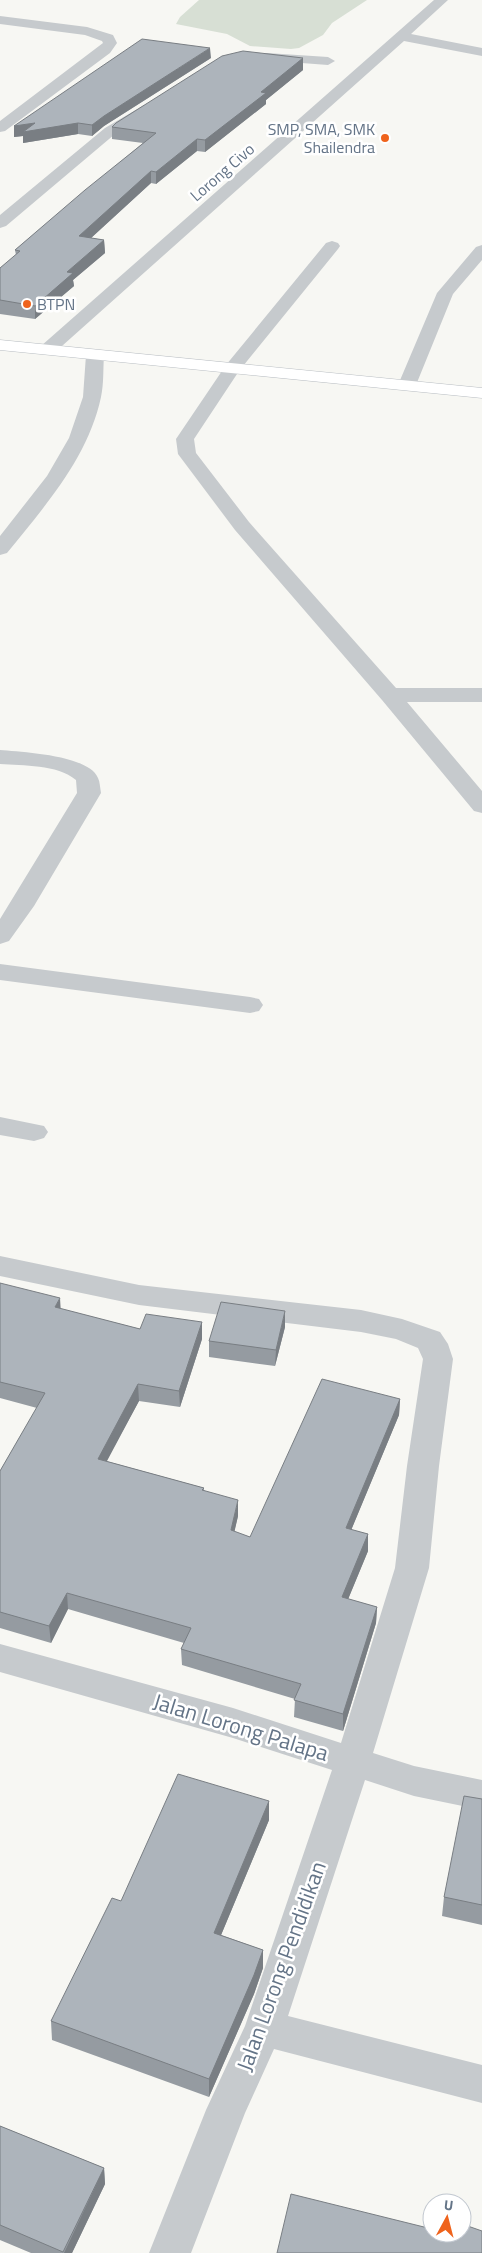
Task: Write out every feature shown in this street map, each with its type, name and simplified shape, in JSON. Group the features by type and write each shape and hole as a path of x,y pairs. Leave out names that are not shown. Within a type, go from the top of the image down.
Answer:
{"main road":[{"path":"0,344 482,393"}],"street":[{"name":"Lorong Civo","path":"47,350 442,0"},
{"path":"0,20 87,31 108,38 110,44 106,50 0,128"},
{"path":"400,36 482,52"},
{"path":"249,56 328,61"},
{"path":"0,223 110,132 159,100"},
{"path":"332,246 232,369 185,439 187,454 242,526 390,694 482,806"},
{"path":"406,385 445,293 482,250"},
{"path":"0,550 70,456 84,425 92,397 95,355"},
{"path":"390,694 482,696"},
{"path":"0,757 58,765 78,770 87,778 89,793 22,906 0,936"},
{"path":"0,972 250,1005"},
{"path":"0,1126 34,1132"},
{"name":"Jalan Lorong Pendidikan","path":"0,1266 140,1295 360,1322 424,1337 433,1344 438,1359 423,1466 412,1568 353,1760 264,2028 226,2110 170,2253"},
{"name":"Jalan Lorong Palapa","path":"0,1658 224,1720 414,1781 482,1795"},
{"path":"264,2028 482,2084"}],"shaded area":[{"path":"199,0 367,0 332,23 323,35 299,48 291,49 250,46 227,34 176,24 180,17"}],"building":[{"path":"142,39 210,48 92,125 78,123 23,132 35,123 14,126"},
{"path":"243,51 303,58 261,92 266,93 205,140 197,139 156,172 151,171 79,236 104,240 67,272 73,273 35,306 0,300 0,268 20,251 15,250 156,133 112,127 222,56"},
{"path":"0,1283 60,1298 55,1307 140,1329 146,1314 202,1322 179,1391 138,1384 98,1459 204,1488 202,1490 238,1500 231,1530 250,1537 322,1379 400,1399 346,1528 368,1534 342,1597 377,1607 343,1714 294,1700 301,1684 181,1649 191,1628 67,1593 49,1626 0,1612 0,1471 45,1393 0,1382"},
{"path":"221,1302 285,1311 276,1350 209,1341"},
{"path":"178,1774 269,1801 214,1933 263,1950 209,2079 51,2021 112,1898 121,1901"},
{"path":"464,1796 482,1799 482,1905 444,1897"},
{"path":"0,2126 104,2168 63,2252 0,2225"},
{"path":"291,2194 422,2227 422,2243 472,2243 472,2228 482,2231 482,2253 277,2253"}],"place":[{"name":"SMP, SMA, SMK Shailendra","path":"385,138"},
{"name":"BTPN","path":"27,304"}]}
